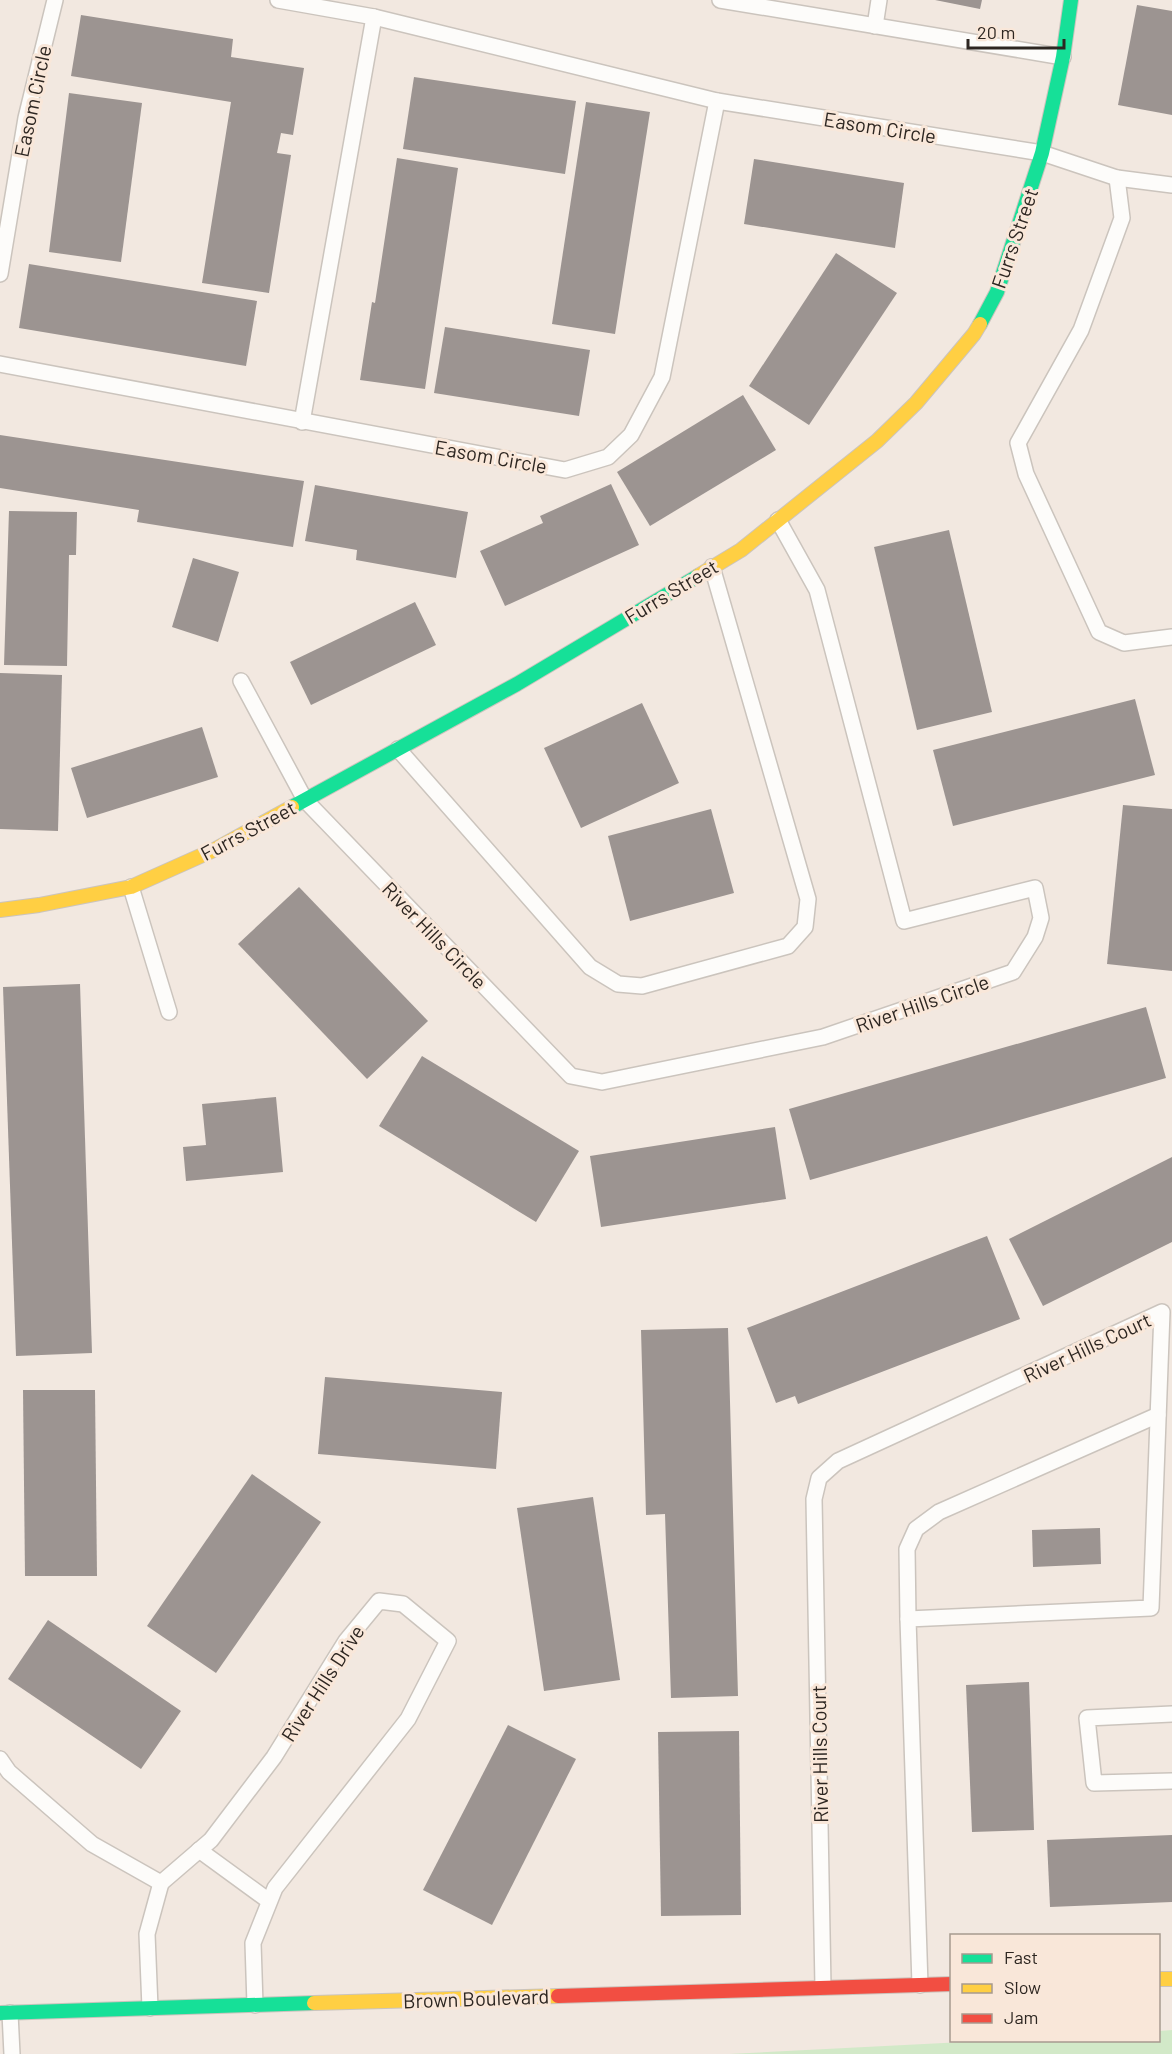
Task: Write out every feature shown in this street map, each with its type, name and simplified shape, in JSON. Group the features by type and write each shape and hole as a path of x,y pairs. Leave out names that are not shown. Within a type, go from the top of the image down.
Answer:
{"street":[{"name":"Furrs Street","path":"0,910 39,905 131,887 216,849 517,684 741,550 877,441 916,403 974,334 997,292 1042,153 1063,57 1071,0"},
{"name":"Brown Boulevard","path":"5,2013 950,1984"}],"lane":[{"name":"Easom Circle","path":"0,274 26,118 55,0"},
{"name":"Easom Circle","path":"278,0 374,17 717,101 1042,153 1117,178 1172,185"},
{"path":"720,0 1063,57"},
{"path":"875,26 879,0"},
{"path":"303,422 374,17"},
{"name":"Easom Circle","path":"0,364 565,470 608,458 631,435 662,377 717,101"},
{"path":"1117,178 1122,218 1081,330 1018,443 1026,474 1099,632 1124,644 1172,637"},
{"name":"River Hills Circle","path":"305,800 571,1076 602,1082 823,1037 1013,972 1035,937 1041,918 1035,888 904,921 817,590 778,520"},
{"path":"398,749 590,967 618,984 642,986 788,945 805,927 808,899 712,567"},
{"path":"241,681 305,800"},
{"path":"131,887 169,1012"},
{"name":"River Hills Court","path":"823,1987 814,1499 819,1478 838,1461 1162,1312 1151,1608 908,1619"},
{"path":"920,1985 907,1549 916,1528 939,1512 1158,1415"},
{"name":"River Hills Drive","path":"161,1883 211,1840 274,1757 346,1641 378,1601 404,1604 448,1641 408,1719 274,1888 253,1943 255,2005"},
{"path":"1172,1714 1087,1718 1094,1783 1172,1781"},
{"path":"0,1759 9,1772 92,1844 161,1883 147,1934 150,2008"},
{"path":"200,1850 269,1901"},
{"path":"5,2013 12,2054"}],"green space":[{"path":"1172,2030 1172,2054 729,2054 963,2042 1160,2042 1160,2031"}],"building":[{"path":"935,0 982,0 980,9"},
{"path":"1137,5 1172,11 1172,115 1118,105"},
{"path":"81,15 233,39 231,57 304,68 293,135 281,133 277,153 291,155 269,293 202,283 231,102 71,76"},
{"path":"414,77 576,101 565,174 403,149"},
{"path":"69,93 142,103 121,262 49,252"},
{"path":"586,102 650,112 615,334 552,324"},
{"path":"397,158 458,168 425,389 360,380 372,302 375,303"},
{"path":"754,159 904,183 895,248 744,224"},
{"path":"836,253 897,293 809,425 749,386"},
{"path":"29,264 257,301 246,366 19,328"},
{"path":"445,327 590,350 579,416 434,393"},
{"path":"743,395 776,450 650,526 617,472"},
{"path":"0,435 304,481 293,547 137,522 139,510 0,488"},
{"path":"611,484 639,545 505,606 480,551 543,523 540,516"},
{"path":"315,485 468,512 456,578 356,560 357,550 305,541"},
{"path":"9,511 77,512 76,555 69,555 67,666 4,665"},
{"path":"949,530 992,712 917,730 874,547"},
{"path":"193,558 239,572 218,642 172,627"},
{"path":"415,602 436,645 311,705 290,662"},
{"path":"0,673 62,675 58,831 0,829"},
{"path":"1135,699 1155,775 953,826 933,750"},
{"path":"642,703 679,783 581,828 544,748"},
{"path":"202,727 218,777 87,818 71,768"},
{"path":"1123,805 1172,809 1172,971 1107,964"},
{"path":"711,809 734,893 630,921 608,836"},
{"path":"299,887 428,1021 367,1079 238,944"},
{"path":"80,984 92,1353 16,1356 3,987"},
{"path":"1146,1007 1166,1078 810,1180 789,1109"},
{"path":"422,1056 579,1151 536,1222 379,1126"},
{"path":"276,1097 283,1172 186,1181 183,1147 206,1145 202,1104"},
{"path":"775,1127 786,1199 601,1227 590,1156"},
{"path":"1172,1157 1172,1242 1043,1306 1009,1239"},
{"path":"987,1236 1020,1319 798,1404 795,1396 776,1403 747,1328"},
{"path":"728,1328 738,1696 671,1698 665,1514 646,1515 641,1330"},
{"path":"325,1377 502,1392 496,1469 318,1454"},
{"path":"23,1390 95,1390 97,1576 25,1576"},
{"path":"252,1474 321,1522 216,1673 147,1626"},
{"path":"593,1497 620,1680 544,1691 517,1508"},
{"path":"1100,1528 1101,1564 1033,1567 1032,1530"},
{"path":"48,1620 181,1711 141,1769 8,1679"},
{"path":"1029,1682 1034,1830 972,1832 966,1685"},
{"path":"508,1725 576,1759 492,1925 423,1890"},
{"path":"739,1731 741,1915 661,1916 658,1732"},
{"path":"1172,1835 1172,1902 1050,1907 1047,1840"}],"traffic: fast":[{"path":"980,324 997,292 1042,153 1063,57 1071,0"},
{"path":"292,807 517,684 698,576"},
{"path":"0,2013 314,2003"}],"traffic: slow":[{"path":"698,576 741,550 877,441 916,403 980,324"},
{"path":"0,910 39,905 131,887 216,849 292,807"},
{"path":"1160,1979 1172,1979"},
{"path":"314,2003 558,1996"}],"traffic: jam":[{"path":"558,1996 950,1984"}]}
